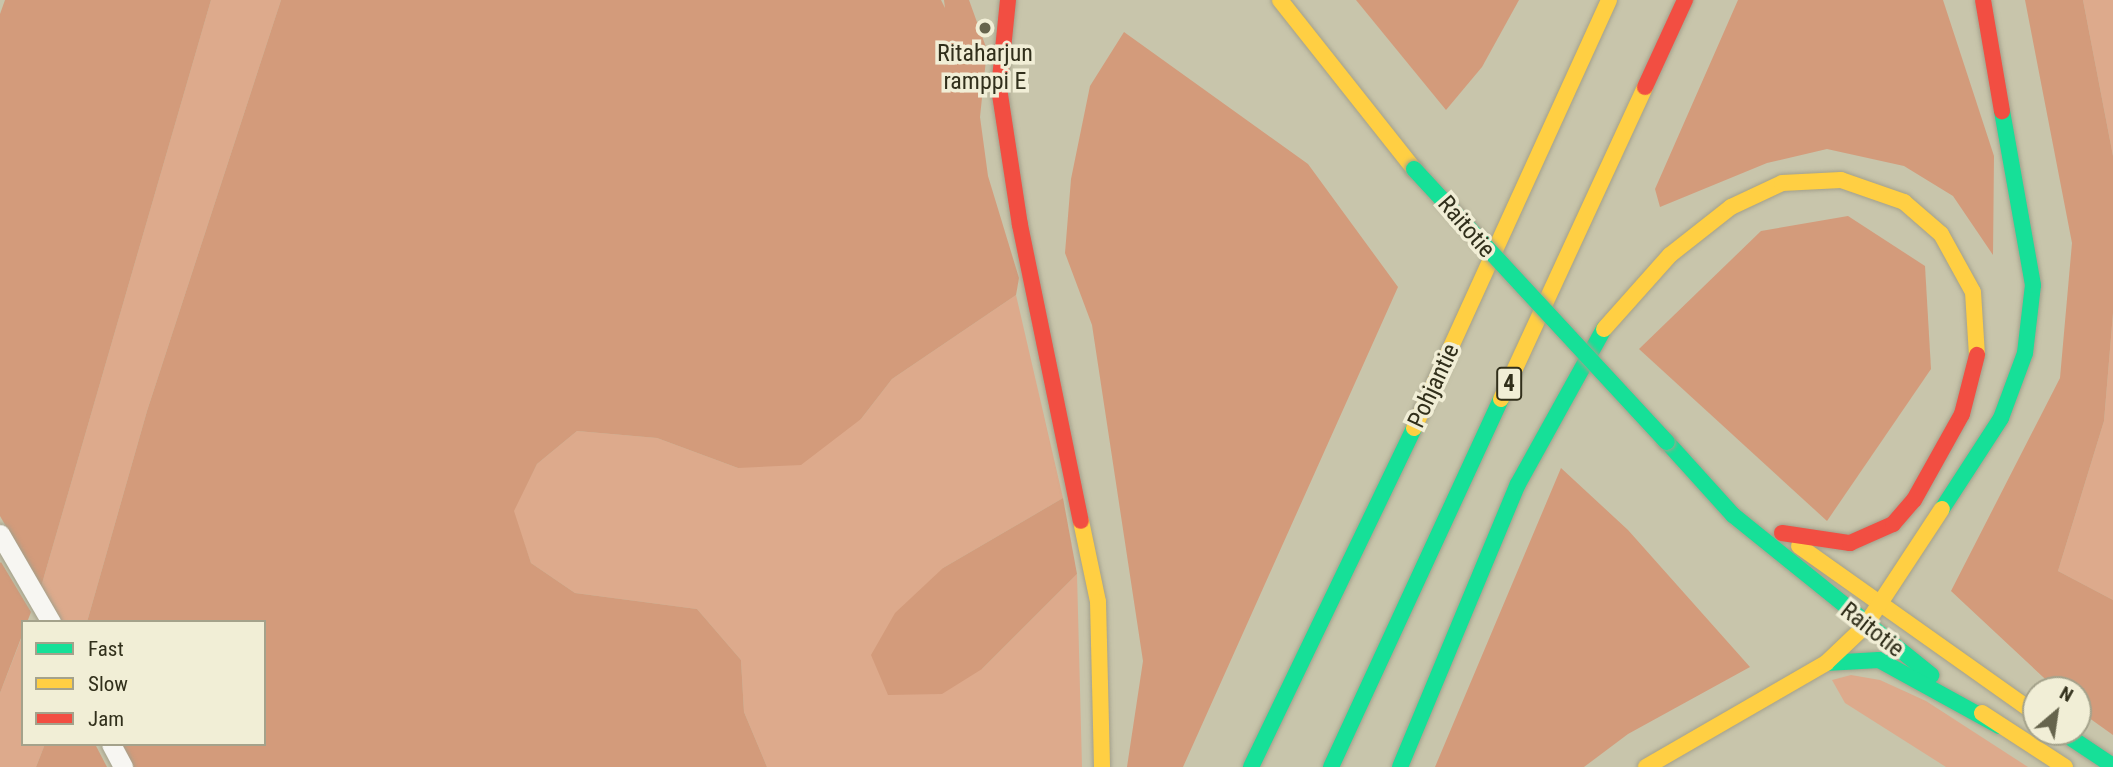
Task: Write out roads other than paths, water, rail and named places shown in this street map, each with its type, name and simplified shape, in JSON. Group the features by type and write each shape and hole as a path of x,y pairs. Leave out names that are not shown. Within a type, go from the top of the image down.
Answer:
{"main road":[{"path":"1009,0 999,88 1020,225 1098,602 1102,767"},
{"name":"Raitotie","path":"1280,0 1414,169 1732,515 1866,626 1999,726 2066,767"},
{"path":"1582,60 1598,0"},
{"name":"Pohjantie","path":"1251,767 1352,563 1609,0"},
{"name":"4","path":"1331,767 1685,0"},
{"path":"1646,767 1826,663 1866,626 2001,418 2025,353 2033,285 1983,0"},
{"path":"1400,767 1518,484 1591,344 1670,255 1731,206 1782,183 1841,180 1904,202 1941,234 1973,292 1978,366 1962,414 1914,500 1893,524 1850,543 1782,533"},
{"name":"Raitotie","path":"1667,442 1879,608 2022,705"},
{"path":"1826,663 1846,657 1879,660 1999,726"},
{"path":"2083,746 2113,766"}],"street":[{"path":"0,534 50,620"},
{"path":"112,746 122,767"}],"place":[{"name":"Ritaharjun ramppi E","path":"985,28"}]}
